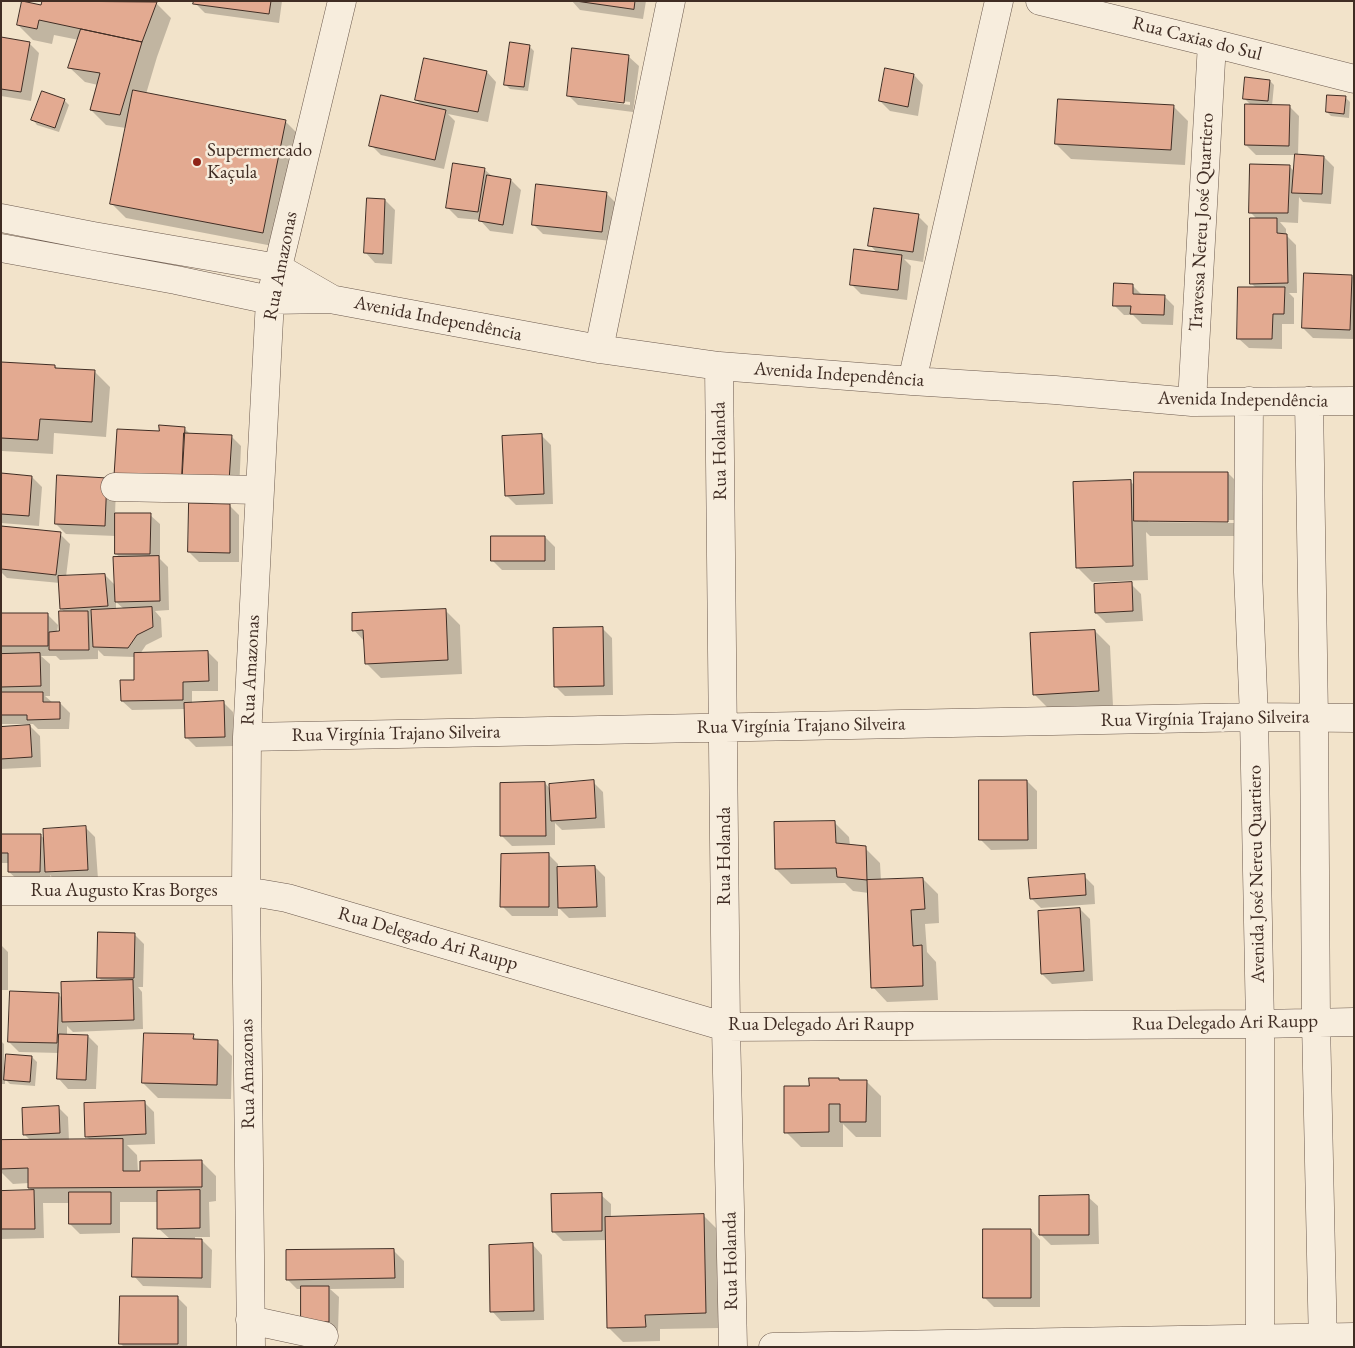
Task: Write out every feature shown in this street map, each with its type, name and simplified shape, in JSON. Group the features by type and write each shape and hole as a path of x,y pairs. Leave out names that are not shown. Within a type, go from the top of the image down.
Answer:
{"street":[{"name":"Rua Amazonas","path":"251,1347 246,890 247,737 270,300 342,1"},
{"path":"599,349 672,1"},
{"path":"912,381 999,1"},
{"name":"Rua Caxias do Sul","path":"1040,1 1212,42 1354,79"},
{"name":"Travessa Nereu José Quartiero","path":"1192,402 1212,42"},
{"name":"Avenida Independência","path":"1,218 278,268 330,298"},
{"path":"86,264 93,236"},
{"name":"Avenida Independência","path":"1,248 176,280 270,300 330,298 599,349 719,366 1055,390 1192,402 1354,401"},
{"name":"Rua Holanda","path":"719,366 726,1027 733,1347"},
{"name":"Avenida José Nereu Quartiero","path":"1250,401 1248,572 1254,717 1260,1024 1260,1342"},
{"path":"1309,401 1316,1022 1323,1342"},
{"path":"115,487 260,490"},
{"name":"Rua Virgínia Trajano Silveira","path":"247,737 1254,717 1354,718"},
{"name":"Rua Delegado Ari Raupp","path":"246,890 287,898 726,1027 1354,1022"},
{"name":"Rua Augusto Kras Borges","path":"1,891 246,890"},
{"path":"250,1320 324,1336"},
{"path":"773,1347 1323,1342 1354,1337"}],"building":[{"path":"22,1 41,5 42,1 157,2 142,42 39,20 37,29 17,25"},
{"path":"194,1 271,1 269,14 193,4"},
{"path":"576,1 635,1 634,9"},
{"path":"81,29 142,42 120,115 90,110 100,73 68,68"},
{"path":"1,37 30,42 21,92 1,89"},
{"path":"510,42 530,45 524,87 504,85"},
{"path":"572,48 629,55 624,103 567,96"},
{"path":"424,58 487,71 478,112 415,100"},
{"path":"885,68 914,74 908,107 879,101"},
{"path":"1245,77 1270,80 1268,101 1243,99"},
{"path":"133,90 286,120 263,233 110,204"},
{"path":"42,91 65,99 55,128 31,120"},
{"path":"381,95 446,110 435,160 369,146"},
{"path":"1327,95 1346,96 1344,114 1326,112"},
{"path":"1058,99 1174,105 1171,150 1055,144"},
{"path":"1245,104 1290,105 1289,146 1245,145"},
{"path":"1295,154 1324,156 1322,194 1292,193"},
{"path":"453,163 485,168 478,212 446,208"},
{"path":"1250,164 1290,165 1288,213 1249,213"},
{"path":"487,175 511,179 503,225 479,221"},
{"path":"536,184 607,192 602,232 532,225"},
{"path":"367,198 385,199 383,254 364,253"},
{"path":"874,208 919,214 913,252 868,246"},
{"path":"1250,218 1277,218 1277,233 1287,234 1288,283 1250,284"},
{"path":"854,249 902,255 898,290 850,285"},
{"path":"1304,273 1352,275 1350,330 1302,328"},
{"path":"1114,283 1133,284 1133,294 1165,295 1164,315 1130,314 1131,306 1113,306"},
{"path":"1238,287 1285,287 1284,314 1273,314 1272,339 1237,339"},
{"path":"1,362 55,365 55,368 95,370 92,422 40,419 38,440 1,438"},
{"path":"159,425 185,427 182,479 114,476 117,429 159,431"},
{"path":"184,433 232,435 229,482 182,479"},
{"path":"542,434 544,494 505,496 502,436"},
{"path":"1134,472 1228,472 1228,522 1134,521"},
{"path":"1,473 32,476 29,516 1,514"},
{"path":"57,475 107,478 105,526 55,524"},
{"path":"1131,480 1133,566 1076,568 1073,482"},
{"path":"189,503 230,504 230,553 188,552"},
{"path":"115,513 151,513 150,554 115,554"},
{"path":"1,526 61,532 56,575 1,569"},
{"path":"491,536 545,536 545,561 491,561"},
{"path":"159,556 160,601 115,602 113,557"},
{"path":"105,574 108,606 60,609 58,576"},
{"path":"1132,582 1133,611 1095,613 1094,584"},
{"path":"152,607 153,627 137,635 128,648 93,647 91,610"},
{"path":"446,609 448,660 365,664 363,630 352,631 352,613"},
{"path":"59,611 88,611 89,650 49,650 49,632 59,631"},
{"path":"1,613 48,613 48,646 1,646"},
{"path":"603,627 604,686 554,687 553,628"},
{"path":"1095,630 1099,691 1033,695 1030,633"},
{"path":"208,651 209,681 183,682 183,700 121,701 120,680 134,680 134,653"},
{"path":"40,653 41,686 1,687 1,654"},
{"path":"1,692 43,692 43,702 60,702 60,719 27,720 27,715 1,715"},
{"path":"224,701 225,737 185,738 184,703"},
{"path":"30,725 32,757 1,759 1,727"},
{"path":"594,780 596,818 551,821 549,784"},
{"path":"979,780 1027,780 1028,840 979,840"},
{"path":"545,782 546,836 500,836 500,783"},
{"path":"835,821 836,843 866,846 867,880 837,877 836,868 775,869 774,822"},
{"path":"86,826 88,870 45,872 43,829"},
{"path":"1,834 41,834 40,872 8,872 8,853 1,853"},
{"path":"549,853 549,907 500,907 501,854"},
{"path":"595,866 597,907 558,908 557,867"},
{"path":"1085,874 1086,895 1030,899 1028,878"},
{"path":"923,878 925,909 911,910 913,946 922,945 923,986 871,988 867,880"},
{"path":"1080,908 1084,971 1041,974 1038,911"},
{"path":"98,932 135,933 134,978 97,978"},
{"path":"133,980 134,1020 62,1022 61,982"},
{"path":"10,991 59,993 57,1043 8,1042"},
{"path":"144,1033 194,1034 193,1039 218,1040 217,1085 142,1083"},
{"path":"59,1034 88,1035 86,1080 57,1079"},
{"path":"6,1054 32,1056 30,1082 4,1080"},
{"path":"809,1078 867,1080 866,1122 840,1122 840,1104 829,1104 829,1132 784,1133 784,1086 809,1086"},
{"path":"145,1101 146,1134 85,1137 84,1103"},
{"path":"59,1106 60,1133 23,1135 22,1108"},
{"path":"123,1139 123,1171 140,1171 140,1161 202,1160 202,1187 28,1188 28,1168 1,1169 1,1140"},
{"path":"34,1190 35,1229 1,1229 1,1191"},
{"path":"200,1190 200,1228 157,1229 157,1191"},
{"path":"69,1192 111,1192 111,1224 69,1224"},
{"path":"602,1193 602,1231 552,1232 551,1194"},
{"path":"1089,1195 1089,1235 1039,1235 1039,1196"},
{"path":"704,1214 706,1313 645,1315 646,1327 607,1328 605,1217"},
{"path":"983,1229 1031,1229 1031,1298 983,1298"},
{"path":"133,1238 202,1239 202,1278 132,1277"},
{"path":"533,1243 534,1311 490,1312 489,1245"},
{"path":"394,1249 395,1278 286,1280 286,1250"},
{"path":"301,1286 329,1286 329,1322 301,1321"},
{"path":"120,1296 178,1296 178,1344 119,1344"}],"place":[{"name":"Supermercado Kaçula","path":"197,162"}]}
